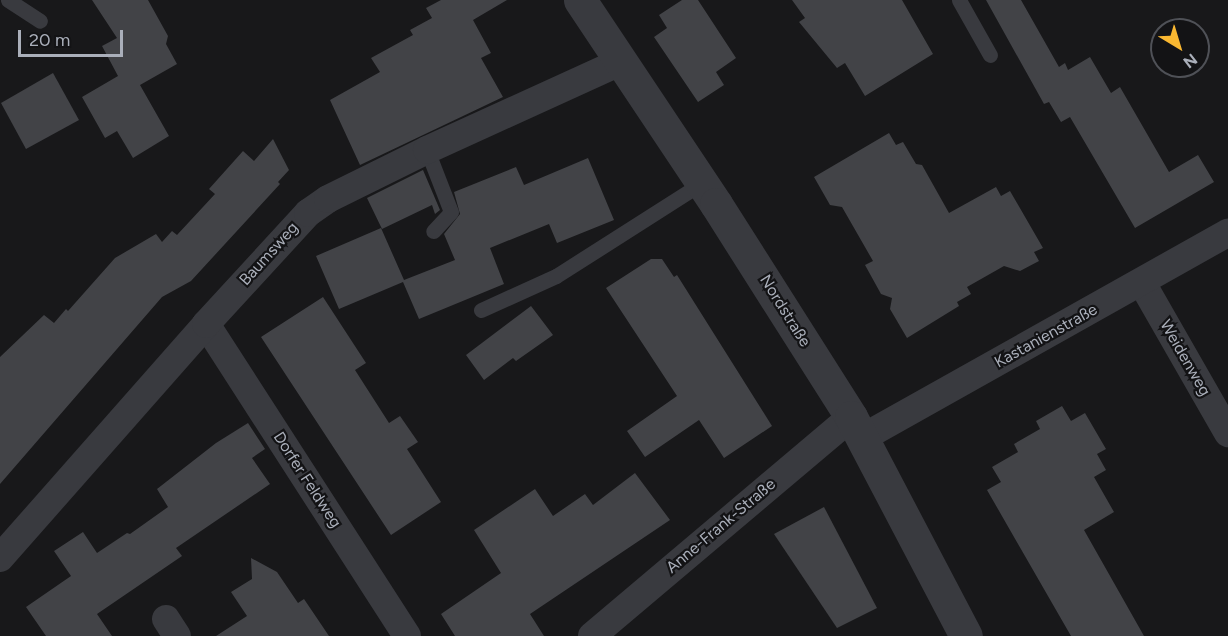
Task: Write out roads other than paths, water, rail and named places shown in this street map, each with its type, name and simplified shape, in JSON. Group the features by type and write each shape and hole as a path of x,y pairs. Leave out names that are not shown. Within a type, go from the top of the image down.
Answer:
{"street":[{"name":"Nordstraße","path":"580,0 702,183 856,427 966,636"},
{"name":"Baumsweg","path":"0,558 206,324 308,213 328,198 427,150 622,62"},
{"name":"Kastanienstraße","path":"856,427 1142,283 1228,233"},
{"name":"Weidenweg","path":"1142,283 1228,433"},
{"name":"Dorfer Feldweg","path":"206,324 407,636"},
{"name":"Anne-Frank-Straße","path":"592,636 856,427"}],"lane":[{"path":"8,0 40,21"},
{"path":"959,0 990,55"},
{"path":"427,150 451,212 433,231"},
{"path":"481,310 556,276 702,183"}]}
